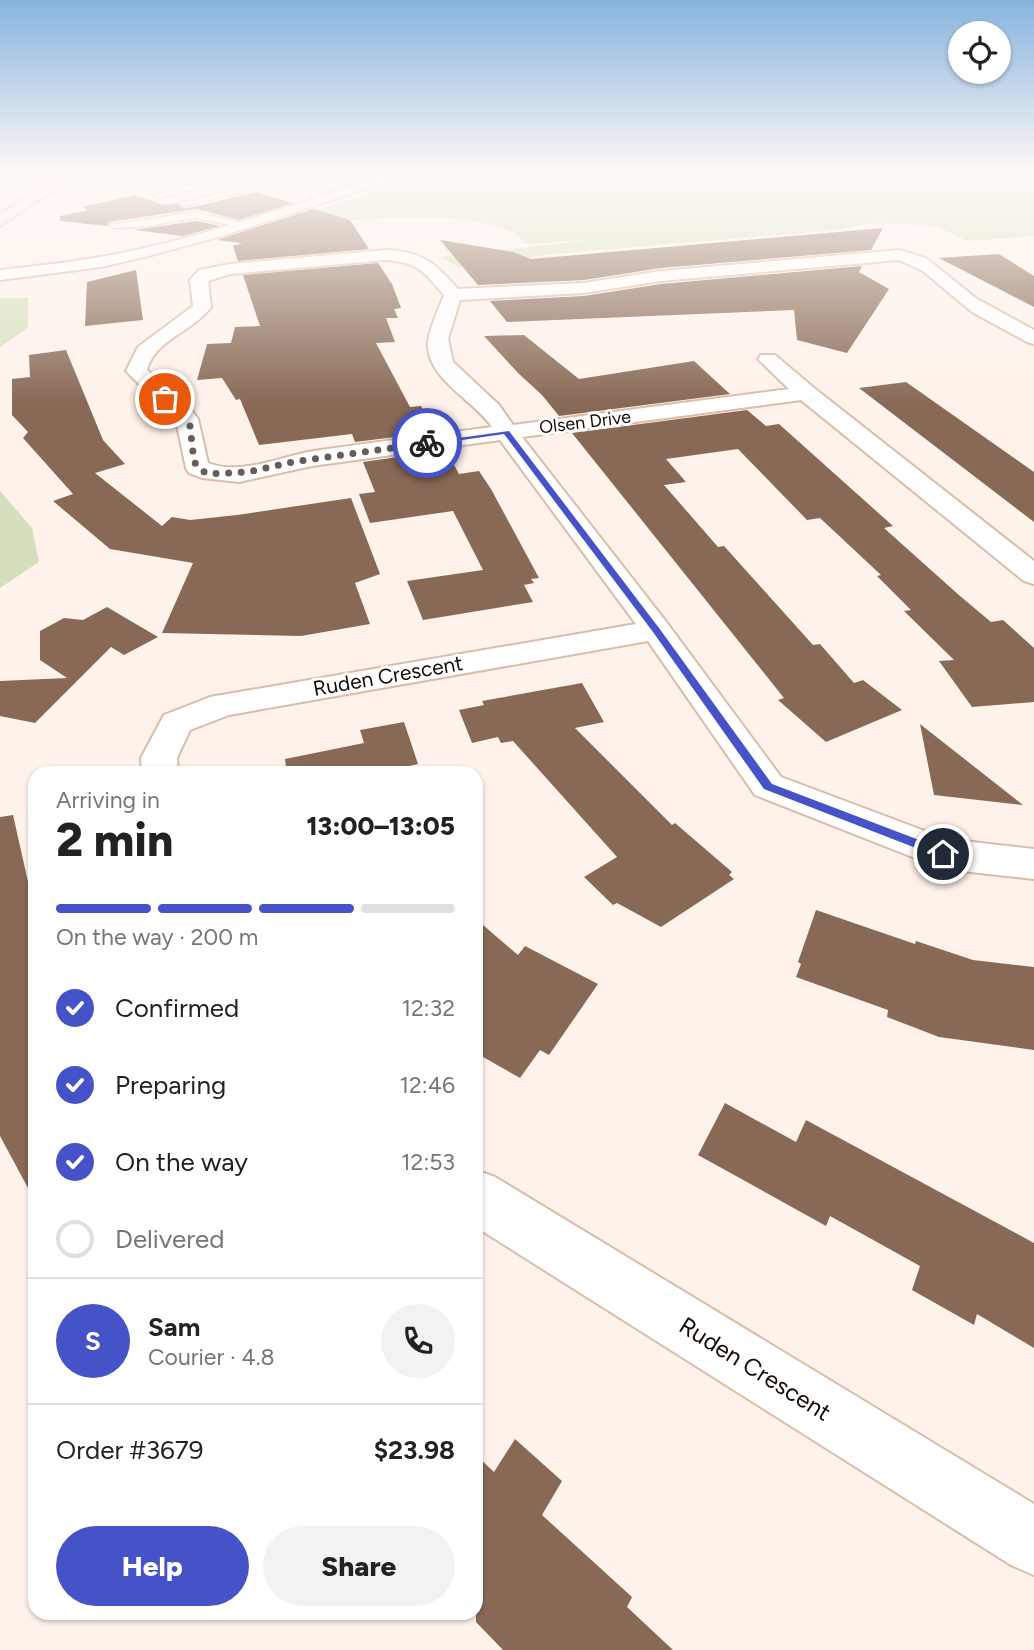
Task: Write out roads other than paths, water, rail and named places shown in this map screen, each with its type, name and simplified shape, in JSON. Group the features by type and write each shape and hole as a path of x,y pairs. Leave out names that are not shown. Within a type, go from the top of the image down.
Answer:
{"street":[{"path":"0,275 101,262 147,250"},
{"name":"Olsen Drive","path":"453,295 424,260 411,256 386,255 205,274 199,279 202,307 193,318 144,351 135,371 148,386 182,411 190,426 194,461 198,468 208,474 248,472 293,462 806,393"},
{"path":"1034,338 972,304 926,263 915,257 899,255 661,276 584,288 453,295 440,335 438,353 448,369 491,410 656,630 768,786 943,854 1034,864"},
{"path":"768,359 806,393 1034,575"},
{"name":"Ruden Crescent","path":"160,766 159,758 176,723 222,705 656,630"},
{"name":"Ruden Crescent","path":"483,1200 1034,1542"}]}
